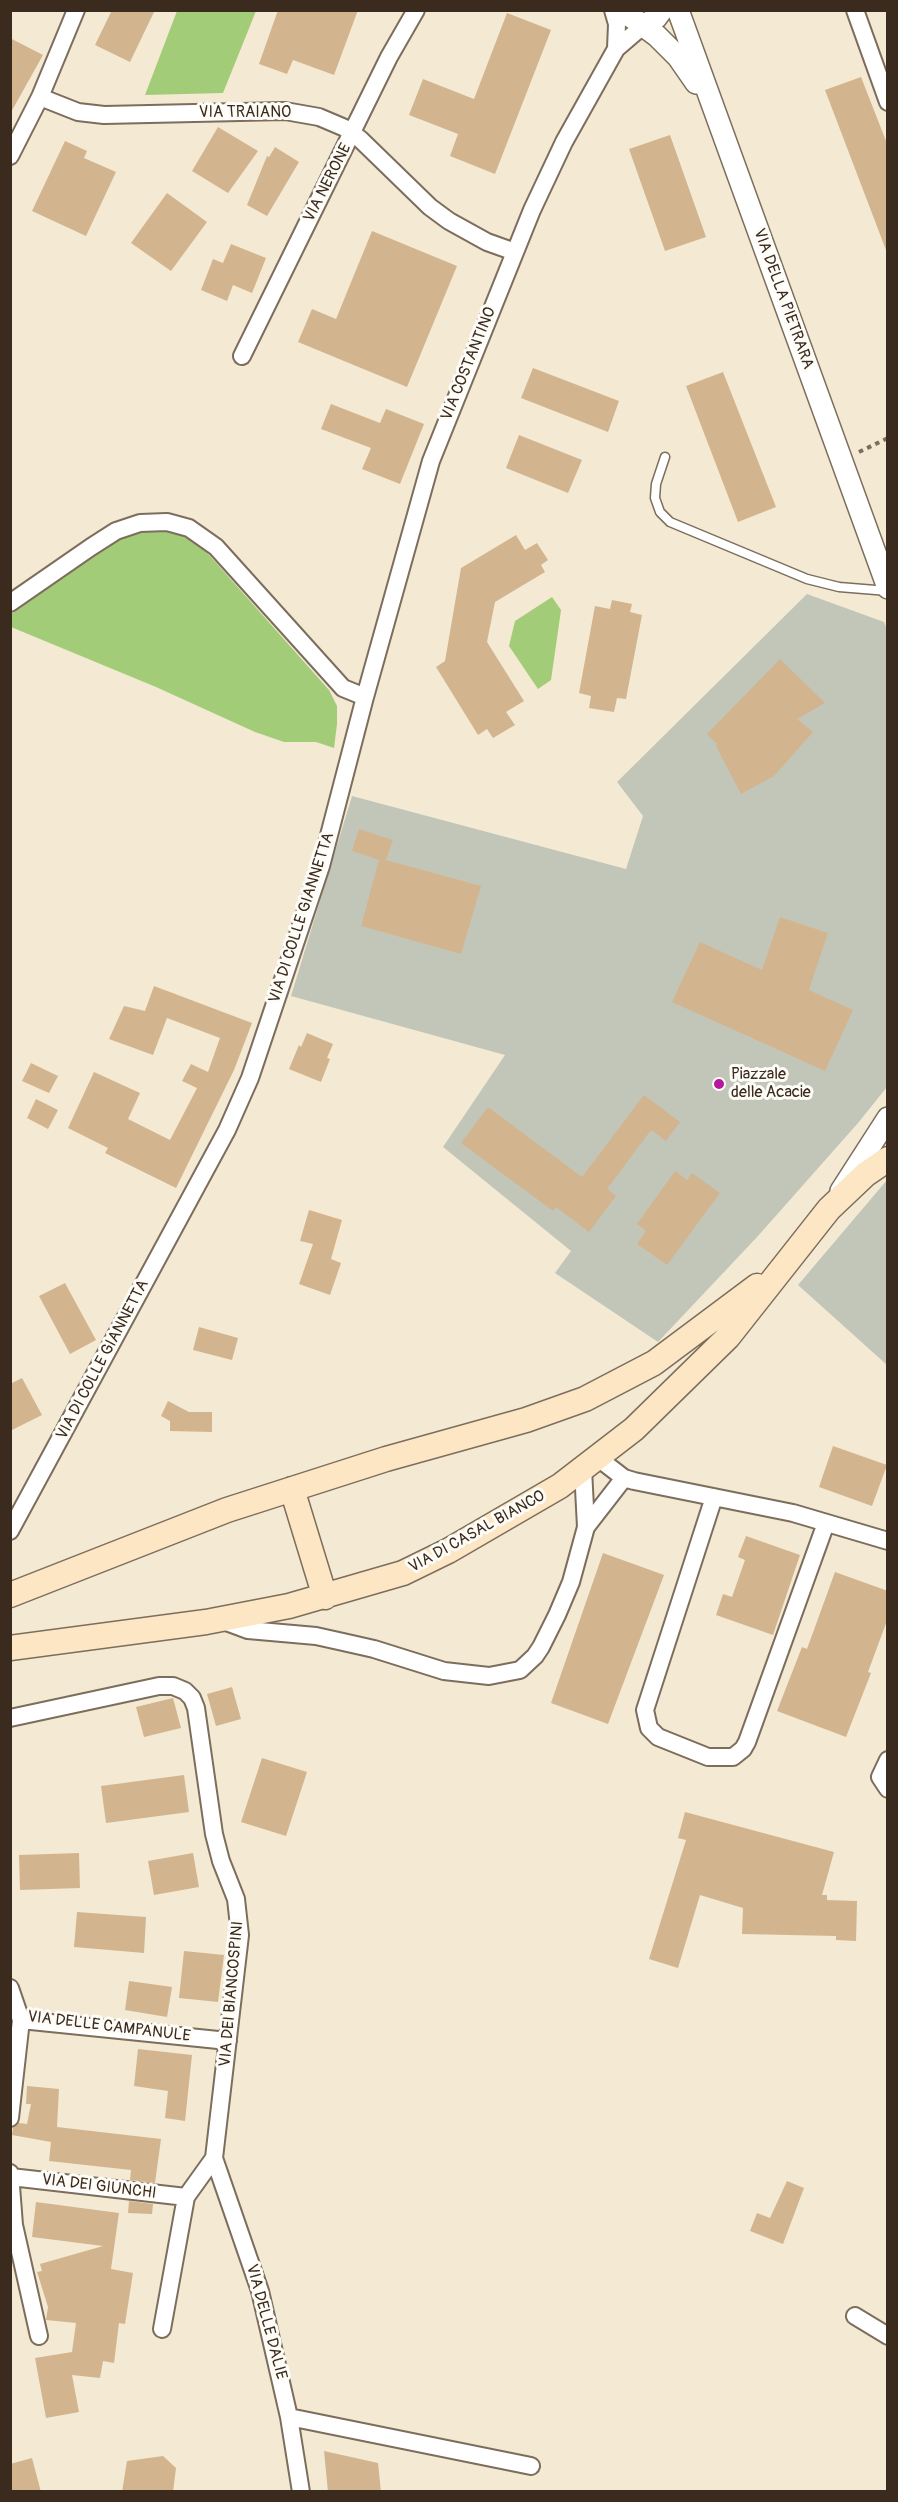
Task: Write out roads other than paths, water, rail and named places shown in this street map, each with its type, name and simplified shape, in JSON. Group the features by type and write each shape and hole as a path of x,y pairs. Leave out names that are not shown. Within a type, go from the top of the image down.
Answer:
{"main road":[{"name":"VIA DI CASAL BIANCO","path":"10,1648 220,1620 325,1597 393,1576 427,1562 537,1500 590,1464 672,1394 720,1345 829,1209 866,1174 888,1159"},
{"name":"VIA DI CASAL BIANCO","path":"10,1595 227,1510 386,1459 526,1420 585,1399 654,1363 786,1265"},
{"path":"292,1489 325,1597"}],"street":[{"path":"10,156 40,97 76,10"},
{"name":"VIA NERONE","path":"242,356 389,57 416,10"},
{"path":"613,10 616,24 616,48"},
{"path":"622,10 644,25 678,57 699,88 719,126"},
{"path":"616,48 656,18 662,10"},
{"name":"VIA DELLA PIETRARA","path":"678,10 888,589"},
{"path":"855,10 888,102"},
{"name":"VIA COSTANTINO","path":"365,697 431,461 551,168 616,48"},
{"name":"VIA TRAIANO","path":"40,97 78,112 111,116 297,112 328,120 353,133 439,214 473,235 515,252"},
{"path":"10,603 116,531 140,523 167,522 189,528 216,547 344,688 365,697"},
{"name":"VIA DI COLLE GIANNETTA","path":"10,1531 226,1130 246,1088 321,866 365,697"},
{"path":"829,1209 888,1118"},
{"path":"220,1620 248,1630 316,1636 344,1642 444,1671 476,1676 520,1670 535,1656 557,1615 571,1582 586,1527 590,1464 624,1478 793,1513 888,1541"},
{"path":"586,1527 624,1478"},
{"path":"714,1497 645,1710 649,1728 658,1737 708,1758 733,1757 743,1749 747,1742 826,1523"},
{"path":"10,1581 52,1579"},
{"name":"VIA DEI BIANCOSPINI","path":"10,1718 159,1686 173,1686 189,1695 196,1708 214,1834 238,1905 240,1923 214,2158 186,2197 162,2329"},
{"path":"888,1760 880,1776 888,1789"},
{"name":"VIA DELLE CAMPANULE","path":"10,1988 21,2020 228,2041"},
{"path":"10,2118 21,2020"},
{"name":"VIA DELLE DALIE","path":"214,2158 260,2291 289,2417 301,2492"},
{"path":"11,2175 14,2224 39,2336"},
{"name":"VIA DEI GIUNCHI","path":"11,2175 186,2197"},
{"path":"855,2316 888,2336"},
{"path":"289,2417 531,2466"}],"lane":[{"path":"665,457 656,484 655,498 660,512 670,522 807,579 839,587 888,589"}],"place":[{"name":"Piazzale delle Acacie","path":"719,1084"}]}
